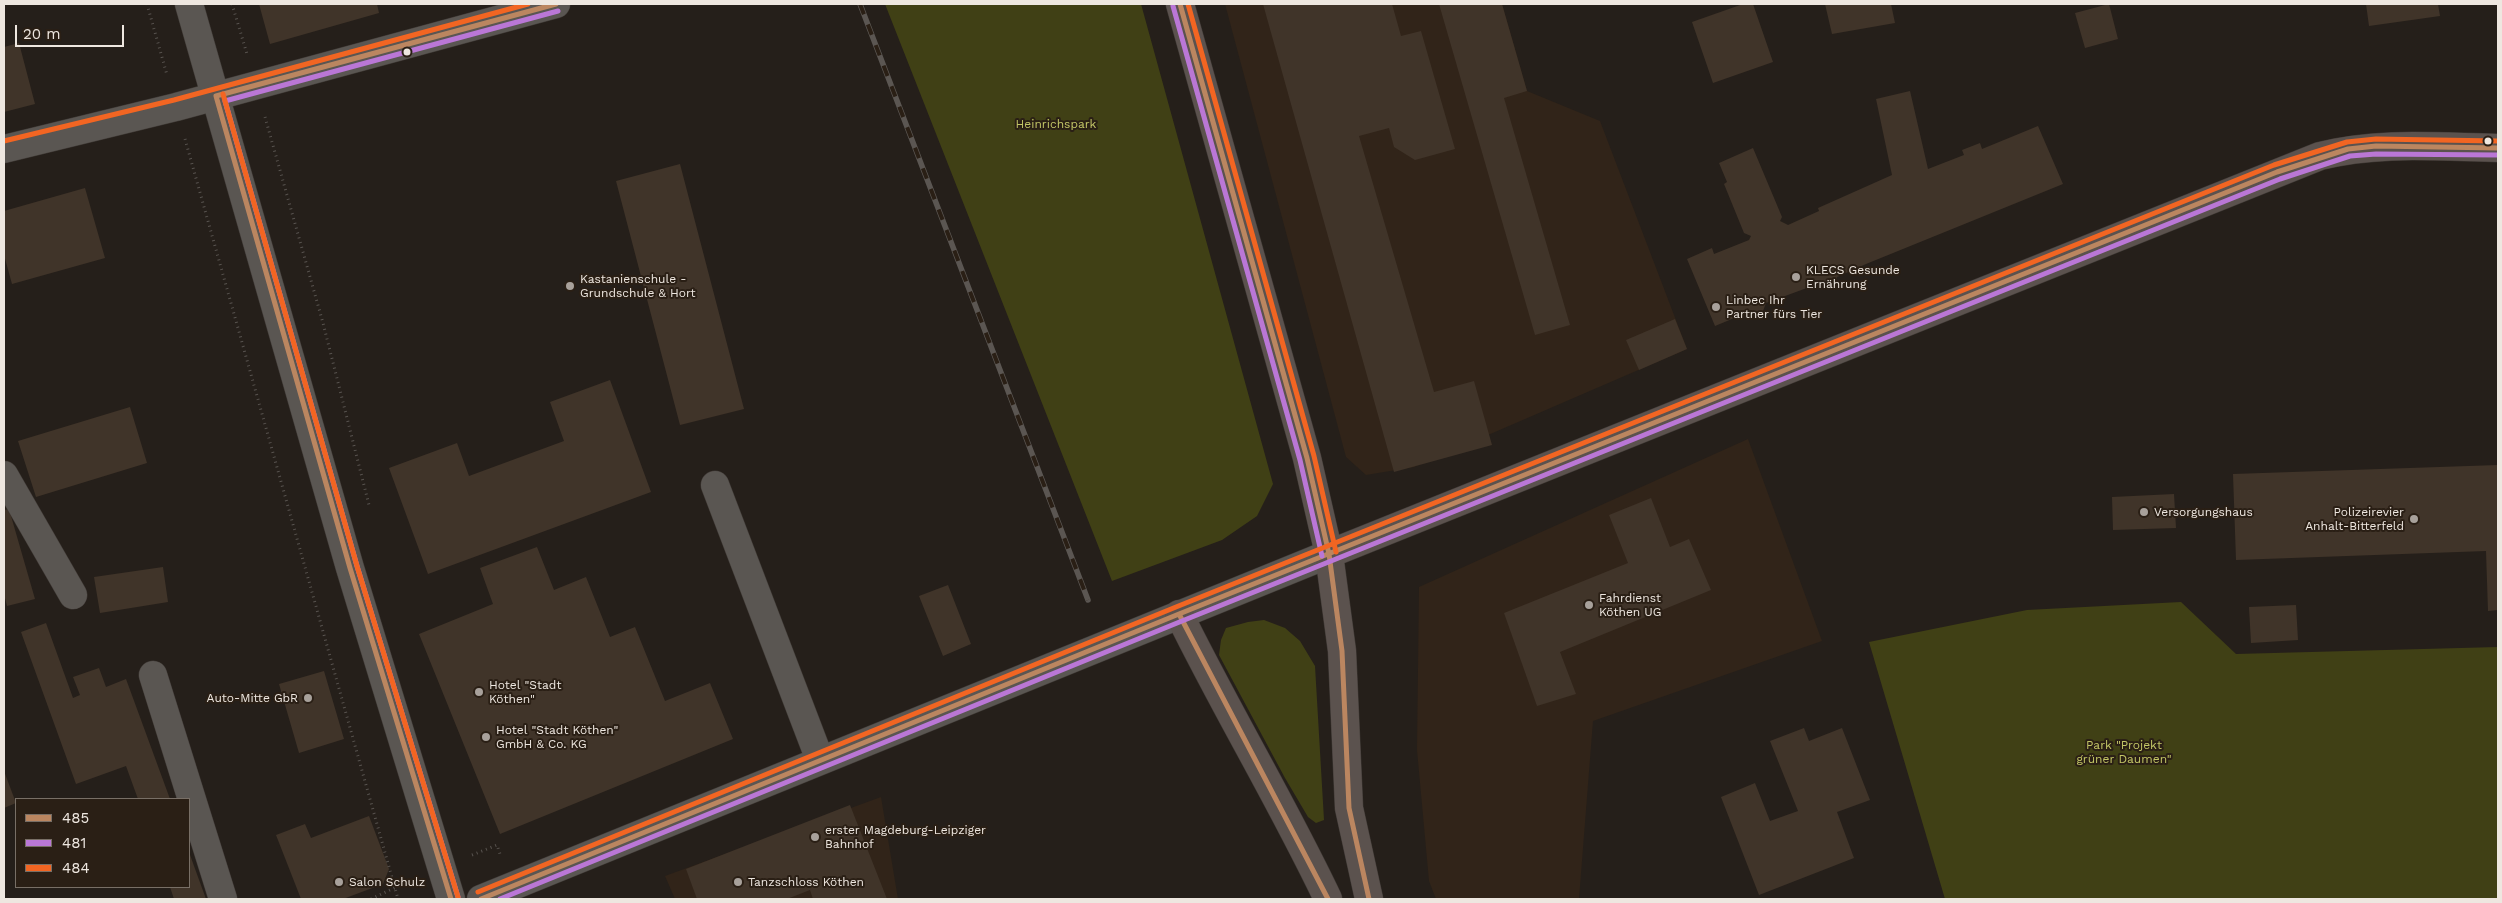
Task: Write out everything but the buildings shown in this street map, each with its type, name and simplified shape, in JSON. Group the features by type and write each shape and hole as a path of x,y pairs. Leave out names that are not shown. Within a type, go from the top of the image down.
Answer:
{"main road":[{"path":"1180,4 1305,449 1329,554 1342,651 1349,808 1369,899"},
{"path":"1329,554 2320,156 2348,149 2376,146 2498,148"},
{"path":"1179,614 1207,671 1293,827 1328,899"}],"street":[{"path":"189,4 342,540 451,899"},
{"path":"4,149 176,107 556,4"},
{"path":"4,475 73,595"},
{"path":"715,485 820,760"},
{"path":"481,899 1329,554"},
{"path":"153,675 223,899"}],"path":[{"path":"147,4 398,899"},
{"path":"232,4 323,323 369,508"},
{"path":"371,899 395,887"}],"shaded area":[{"path":"1225,4 1502,4 1527,91 1600,121 1687,349 1414,467 1366,475 1346,457"},
{"path":"1748,439 1822,641 1593,721 1579,899 1436,899 1429,881 1417,750 1419,587"},
{"name":"erster Magdeburg-Leipziger Bahnhof","path":"881,797 898,899 675,899 665,876"}],"green space":[{"name":"Heinrichspark","path":"885,4 1141,4 1273,484 1257,516 1222,540 1112,581"},
{"name":"Park \"Projekt grüner Daumen\"","path":"2181,602 2236,654 2498,647 2498,899 1945,899 1869,642 2027,610"},
{"path":"1264,620 1285,628 1300,641 1315,666 1324,820 1316,823 1308,817 1285,778 1219,655 1221,640 1226,628"}],"railway":[{"path":"860,4 1088,600"}],"transit line":[{"name":"484","path":"4,141 174,100 528,4"},
{"name":"485","path":"451,899 350,568 216,96 556,4"},
{"name":"485","path":"1180,4 1307,458 1329,554 1342,651 1349,808 1369,899"},
{"name":"484","path":"1188,4 1314,456 1336,552"},
{"name":"481","path":"1173,6 1300,460 1322,556"},
{"name":"481","path":"458,897 357,566 225,101 558,11"},
{"name":"484","path":"223,94 357,566 458,897"},
{"name":"484","path":"478,892 1176,607 2274,165 2347,142 2376,139 2498,141"},
{"name":"485","path":"481,899 1179,614 2277,172 2348,149 2376,146 2498,148"},
{"name":"481","path":"500,899 1182,621 2280,179 2350,156 2376,154 2498,155"},
{"name":"485","path":"1179,614 1328,899"}],"place":[{"name":"KLECS Gesunde Ernährung","path":"1796,277"},
{"name":"Kastanienschule - Grundschule & Hort","path":"570,286"},
{"name":"Linbec Ihr Partner fürs Tier","path":"1716,307"},
{"name":"Versorgungshaus","path":"2144,512"},
{"name":"Polizeirevier Anhalt-Bitterfeld","path":"2414,519"},
{"name":"Fahrdienst Köthen UG","path":"1589,605"},
{"name":"Hotel \"Stadt Köthen\"","path":"479,692"},
{"name":"Auto-Mitte GbR","path":"308,698"},
{"name":"Hotel \"Stadt Köthen\" GmbH & Co. KG","path":"486,737"},
{"name":"erster Magdeburg-Leipziger Bahnhof","path":"815,837"},
{"name":"Salon Schulz","path":"339,882"},
{"name":"Tanzschloss Köthen","path":"738,882"}]}
